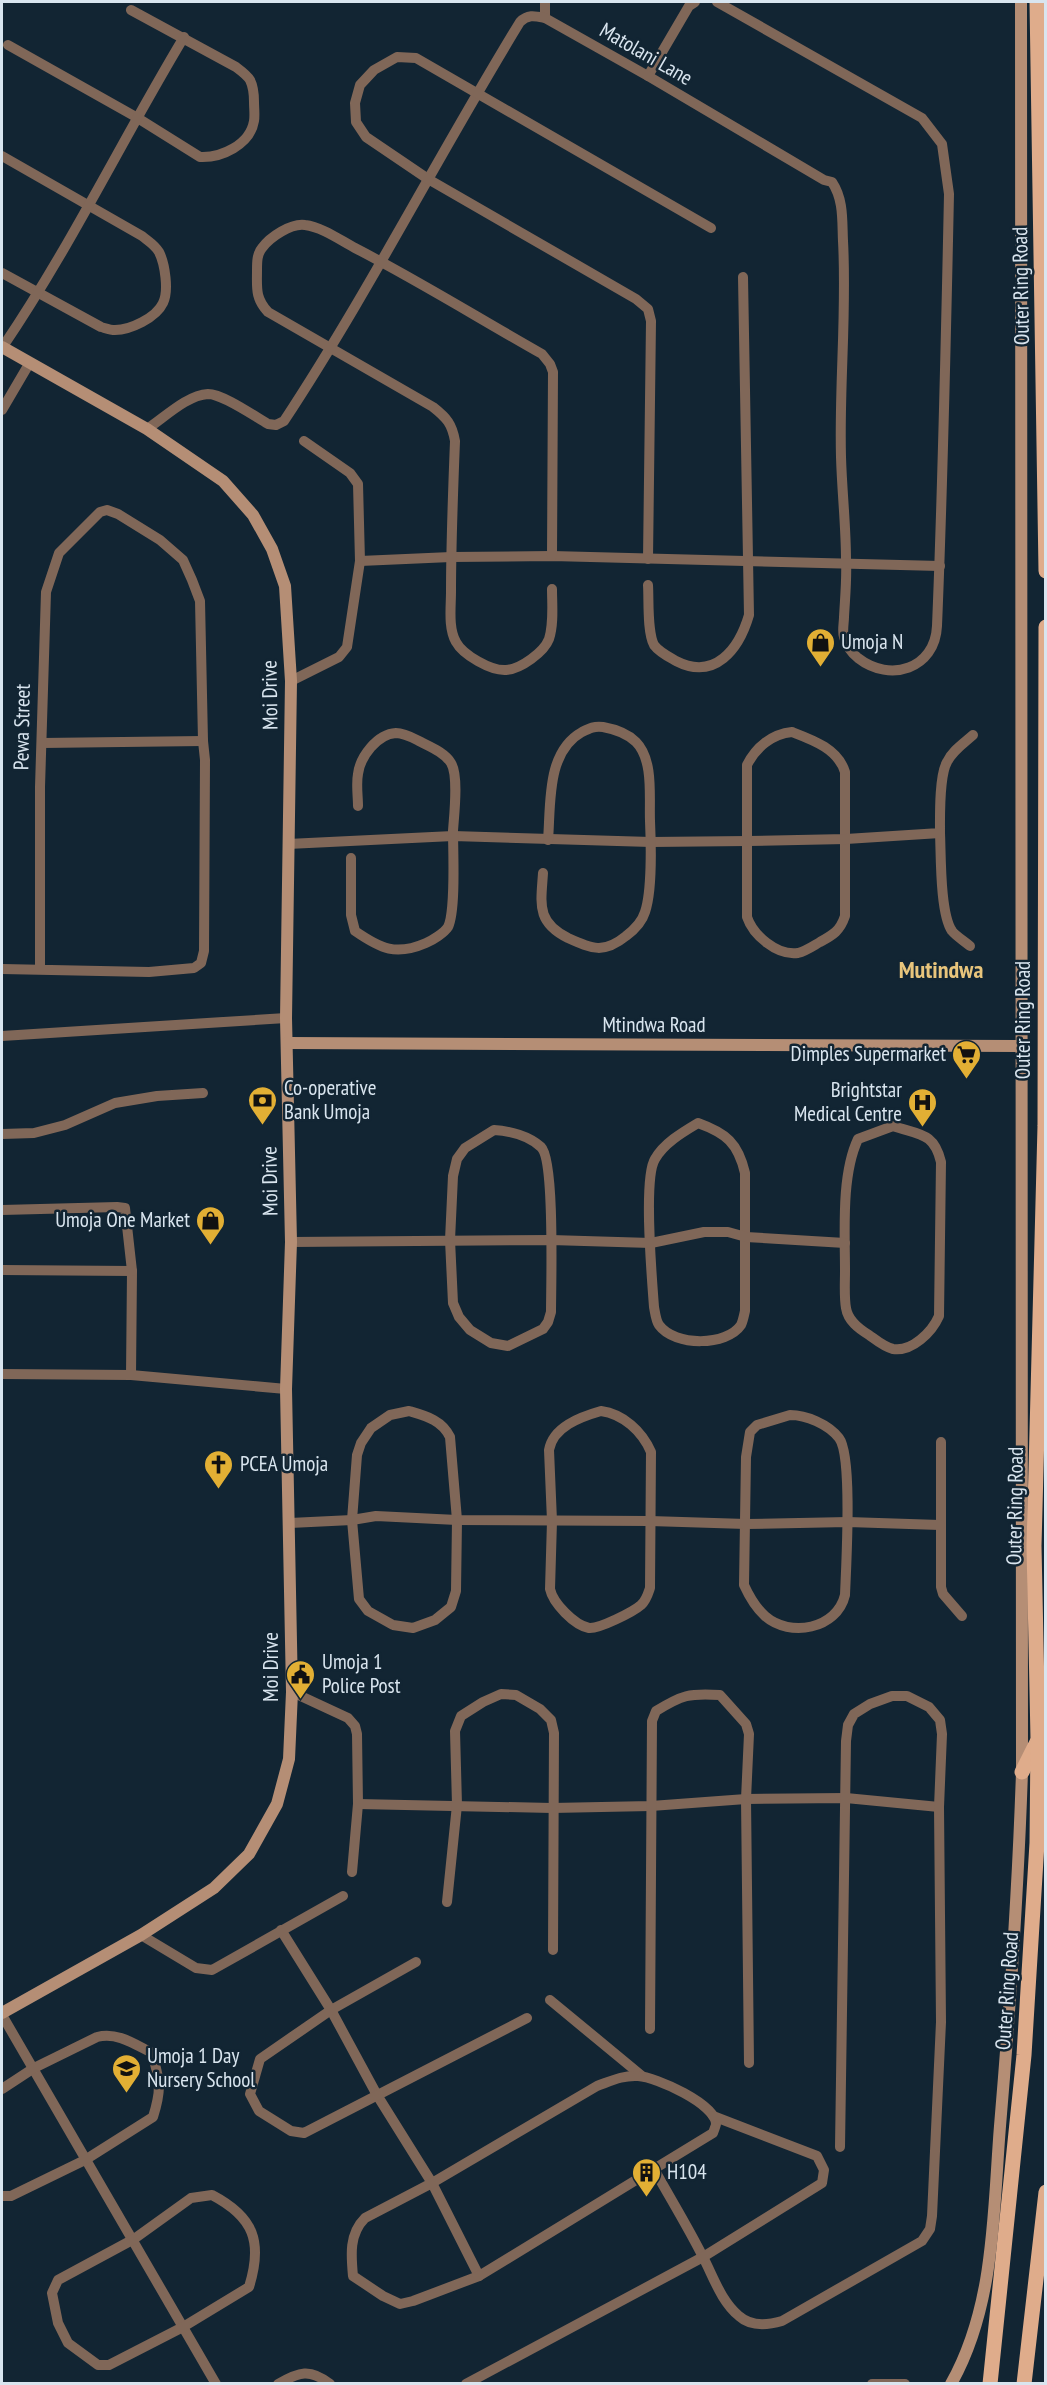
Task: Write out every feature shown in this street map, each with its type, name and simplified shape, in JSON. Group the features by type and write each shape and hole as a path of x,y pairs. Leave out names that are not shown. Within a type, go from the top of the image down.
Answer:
{"main road":[{"name":"Outer Ring Road","path":"1035,5 1046,570"},
{"name":"Outer Ring Road","path":"990,2384 1024,2055 1036,1856 1038,1739 1034,1546 1045,1125 1046,627"},
{"path":"1022,1772 1038,1739"},
{"path":"1024,2384 1046,2192"}],"street":[{"path":"147,429 191,399 209,394 221,398 268,424 276,425 284,421 332,348 477,92 520,22 525,17 545,18 545,2"},
{"path":"648,76 689,6 695,2"},
{"path":"717,2 922,118 942,144 949,194 940,566 937,639 930,654 921,663 903,669 888,670 871,666 848,648 843,636 846,562"},
{"path":"951,2384 969,2349 987,2281 1019,1871 1022,1772 1021,2"},
{"path":"8,45 200,156 212,158 227,153 251,131 255,121 254,94 250,79 236,67 131,10"},
{"name":"Matolani Lane","path":"545,18 824,180 832,182 840,198 844,266 841,456 846,562"},
{"path":"2,347 38,295 90,207 136,117 184,37"},
{"path":"648,559 651,321 648,309 636,299 428,179 366,137 356,122 356,103 360,85 374,70 397,57 416,58 711,228"},
{"path":"2,156 142,236 154,246 160,255 165,295 163,304 156,312 135,326 114,330 101,327 38,295 2,273"},
{"path":"552,556 553,382 550,364 542,354 380,261 306,225 294,226 271,238 261,249 257,260 259,302 268,312 433,407 447,418 453,427 455,441 451,628 456,642 464,651 490,667 506,670 520,666 543,649 549,638 552,589"},
{"path":"648,585 651,636 655,646 667,656 687,666 705,668 717,663 734,649 744,633 749,615 743,277"},
{"name":"Moi Drive","path":"2,347 147,429 223,481 253,515 272,549 285,586 291,681 286,1018 291,1242 286,1389 292,1692 289,1759 277,1804 249,1854 214,1888 141,1935 2,2014"},
{"path":"2,410 29,364"},
{"path":"291,681 339,657 347,647 360,561 358,484 350,473 304,441"},
{"name":"Pewa Street","path":"40,969 43,626 46,592 59,553 100,512 107,510 118,514 160,540 183,560 192,580 201,601 203,741"},
{"path":"360,561 552,556 940,566"},
{"path":"543,873 541,905 544,918 553,930 587,947 598,949 614,946 636,929 645,914 651,842 646,759 636,742 613,729 594,726 573,737 558,756 548,840"},
{"path":"792,732 834,752 841,760 845,772 846,839 845,916 842,926 836,933 797,953 785,952 761,939 751,927 747,917 747,765 752,755 763,744 782,733 792,732"},
{"path":"351,858 351,915 355,931 369,941 388,949 410,950 433,940 448,927 451,910 453,836 454,779 451,763 438,751 409,736 395,733 379,739 363,758 358,774 358,806"},
{"path":"970,946 952,931 947,922 942,889 940,804 944,768 955,752 973,735"},
{"path":"2,969 150,972 194,968 201,963 204,951 205,760 203,741 42,743"},
{"path":"288,844 453,836 548,840 748,842 940,833"},
{"path":"2,1036 286,1018"},
{"name":"Mtindwa Road","path":"287,1043 1021,1046"},
{"path":"2,1134 34,1133 65,1125 114,1102 203,1093"},
{"path":"698,1123 719,1130 741,1157 745,1173 746,1237 745,1311 742,1324 732,1334 690,1342 675,1337 659,1325 654,1307 650,1173 654,1160 683,1132 698,1123"},
{"path":"893,1126 929,1138 937,1146 941,1162 939,1316 934,1327 907,1347 896,1349 886,1347 859,1329 850,1319 846,1309 845,1243 848,1179 853,1150 858,1139 893,1126"},
{"path":"494,1130 511,1131 542,1148 547,1156 551,1240 551,1312 543,1329 508,1346 491,1343 470,1330 459,1317 453,1303 450,1240 453,1176 457,1159 465,1148 494,1130"},
{"path":"2,1210 125,1208 132,1271 131,1375"},
{"path":"291,1242 551,1240 651,1243 704,1232 728,1232 746,1237 845,1243"},
{"path":"2,1270 132,1271"},
{"path":"2,1374 131,1375 286,1389"},
{"path":"409,1411 427,1416 445,1427 450,1437 457,1520 456,1591 451,1607 435,1620 413,1628 393,1625 368,1611 359,1599 352,1520 357,1455 361,1443 371,1428 390,1415 409,1411"},
{"path":"601,1411 613,1413 645,1438 651,1452 650,1588 641,1605 598,1628 589,1628 579,1624 552,1599 550,1589 552,1521 549,1450 550,1440 555,1433 583,1416 601,1411"},
{"path":"790,1415 803,1415 839,1438 845,1454 848,1522 845,1595 842,1606 836,1613 820,1624 799,1628 783,1626 765,1616 750,1598 744,1585 746,1524 746,1457 750,1432 757,1425 790,1415"},
{"path":"941,1442 941,1587 943,1594 962,1616"},
{"path":"290,1523 352,1520 376,1516 457,1520 746,1524 848,1522 940,1525"},
{"path":"292,1692 348,1718 357,1734 358,1804 352,1872"},
{"path":"650,2028 652,1721 656,1711 678,1697 696,1693 720,1695 746,1724 749,1734 746,1799 749,2063"},
{"path":"447,1902 457,1805 455,1731 462,1716 483,1702 501,1694 516,1695 540,1709 551,1720 554,1733 553,1950"},
{"path":"654,2169 723,2298 740,2318 758,2324 782,2321 922,2241 930,2229 940,2022 939,1807 942,1734 939,1720 929,1707 907,1696 892,1696 870,1704 854,1714 848,1725 840,2147"},
{"path":"358,1804 552,1808 651,1806 746,1799 846,1798 939,1807"},
{"path":"141,1935 190,1964 207,1970 224,1964 343,1896"},
{"path":"281,1930 331,2010 377,2095 432,2182 479,2276"},
{"path":"416,1962 331,2010 260,2059 250,2094 259,2111 291,2132 304,2133 527,2018"},
{"path":"550,2000 642,2076"},
{"path":"2,2014 216,2384"},
{"path":"2,2089 34,2068 97,2037 108,2035 125,2039 152,2053 160,2082 153,2117 85,2160 10,2196 2,2196"},
{"path":"625,2076 642,2076 670,2086 706,2106 716,2124 713,2133 479,2276 400,2304 383,2296 353,2276 350,2252 357,2226 365,2218 432,2182 597,2086 625,2076"},
{"path":"466,2384 703,2257 822,2183 824,2170 817,2156 713,2116"},
{"path":"212,2195 230,2204 246,2218 254,2241 255,2255 249,2287 183,2327 109,2364 98,2365 68,2343 58,2324 51,2293 58,2280 134,2239 191,2198 212,2195"},
{"path":"278,2384 302,2372 314,2375 330,2384"},
{"path":"872,2384 904,2384"}],"place":[{"name":"Umoja N","path":"820,668"},
{"name":"Dimples Supermarket","path":"967,1080"},
{"name":"Co-operative Bank Umoja","path":"263,1126"},
{"name":"Brightstar Medical Centre","path":"923,1128"},
{"name":"Umoja One Market","path":"211,1246"},
{"name":"PCEA Umoja","path":"219,1490"},
{"name":"Umoja 1 Police Post","path":"301,1700"},
{"name":"Umoja 1 Day Nursery School","path":"126,2094"},
{"name":"H104","path":"646,2198"}],"district":[{"name":"Mutindwa","path":"941,970"}]}
